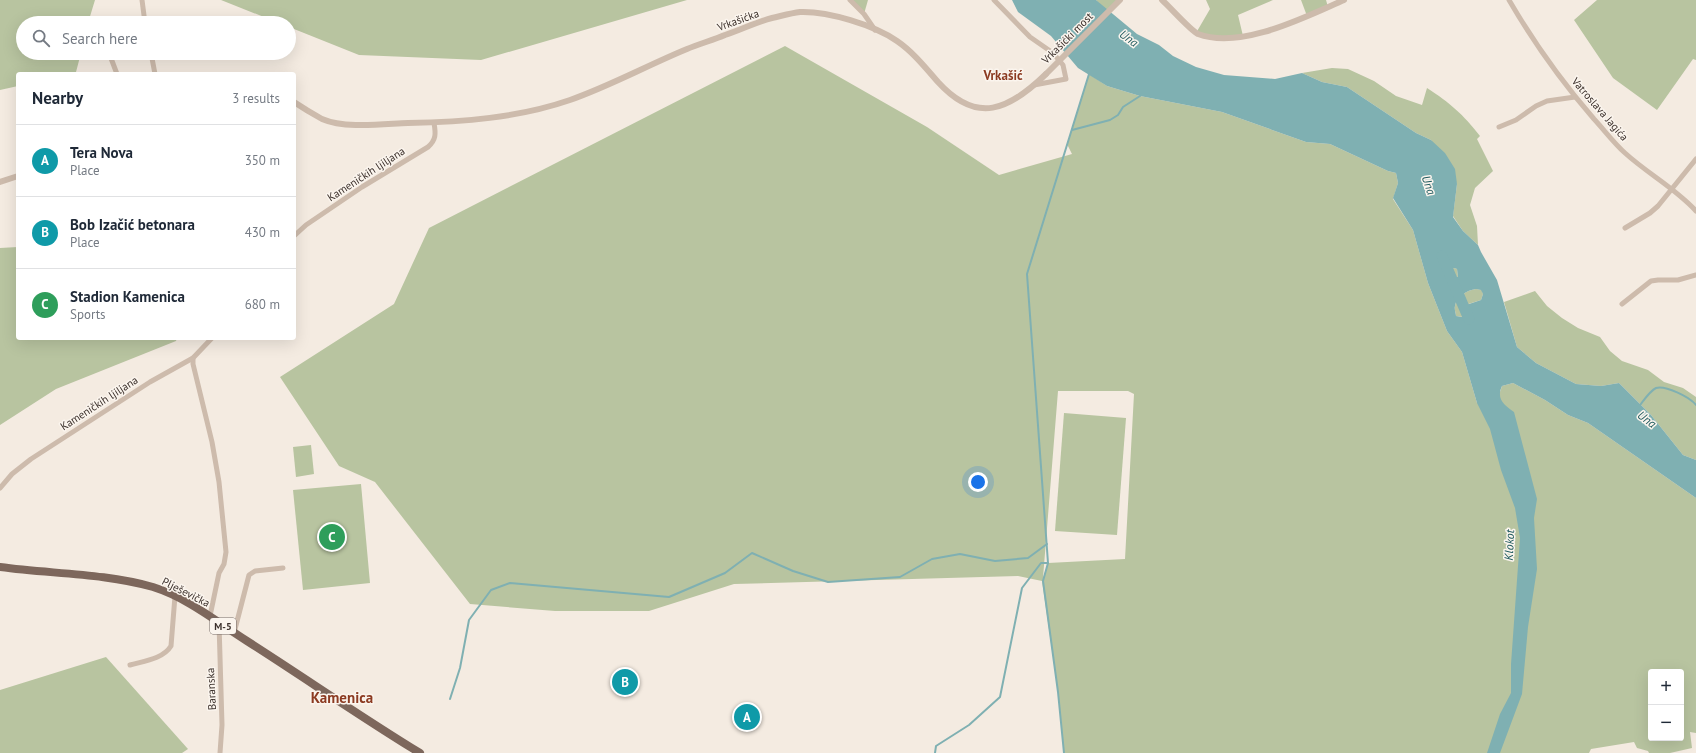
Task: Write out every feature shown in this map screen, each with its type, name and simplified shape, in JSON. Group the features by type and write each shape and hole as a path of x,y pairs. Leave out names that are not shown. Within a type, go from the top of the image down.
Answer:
{"main road":[{"name":"Plješevička","path":"0,567 48,573 106,576 153,588 175,596 210,616 420,753"}],"street":[{"path":"142,0 144,16"},
{"path":"850,0 864,14 875,30"},
{"path":"994,0 1030,37 1053,53 1063,65 1066,79 1034,85"},
{"name":"Vrkašićki most","path":"1046,74 1120,0"},
{"path":"1162,0 1196,33 1213,38 1230,38 1249,36 1285,24 1344,0"},
{"name":"Vatroslava Jagića","path":"1509,0 1528,32 1575,97 1625,152 1672,187 1696,211"},
{"name":"Vrkašićka","path":"296,103 324,120 343,124 434,123 529,111 568,101 688,48 766,20 797,12 824,13 875,30 898,42 913,54 946,90 972,106 985,109 1000,107 1021,95 1046,74"},
{"path":"112,60 116,72"},
{"path":"152,60 155,72"},
{"path":"1499,127 1516,120 1536,106 1547,101 1575,97"},
{"name":"Kameničkih ljiljana","path":"296,234 306,225 350,195 399,163 428,147 436,136 434,123"},
{"path":"1625,228 1650,213 1658,206 1696,159"},
{"path":"0,182 16,177"},
{"path":"1622,304 1651,282 1658,280 1678,280 1696,275"},
{"name":"Kameničkih ljiljana","path":"0,488 12,474 31,459 150,382 193,358 210,340"},
{"path":"193,358 193,364 212,442 219,482 226,552 224,564 218,573 210,616"},
{"path":"234,633 249,575 255,571 283,568"},
{"path":"130,665 162,655 171,646 175,596"},
{"name":"Baranska","path":"220,623 222,725 220,753"}],"green space":[{"path":"0,0 95,0 90,16 16,16 16,60 79,60 76,72 16,72 16,86 0,90"},
{"path":"221,0 687,0 481,60 359,55 296,30 296,16 261,16"},
{"path":"850,0 868,0 864,14"},
{"path":"1096,0 1120,0 1107,13"},
{"path":"1206,0 1273,0 1238,15 1243,36 1230,38 1196,33 1210,9"},
{"path":"1301,0 1326,0 1328,7 1307,16"},
{"path":"1597,0 1696,0 1696,60 1693,59 1657,110 1613,78 1574,20"},
{"path":"785,46 927,127 999,175 1072,154 1067,144 1089,74 1107,86 1140,96 1222,112 1306,142 1330,144 1388,171 1396,173 1398,183 1393,199 1413,230 1428,283 1447,331 1462,352 1477,403 1500,392 1502,386 1513,383 1545,400 1568,415 1588,423 1696,498 1696,733 1690,732 1692,748 1670,753 1649,753 1648,751 1637,748 1634,742 1591,749 1589,753 1064,753 1058,692 1042,581 1018,576 734,584 649,611 555,611 470,604 375,482 339,466 280,377 394,304 429,228","holes":["1058,391 1128,391 1134,394 1125,559 1048,563 1043,578"]},
{"path":"1332,68 1348,69 1374,81 1396,96 1422,105 1427,88 1456,109 1474,128 1480,136 1477,139 1493,171 1475,188 1470,205 1477,226 1478,245 1463,231 1453,216 1457,184 1431,140 1416,133 1347,87 1322,82 1302,73"},
{"path":"16,247 16,340 176,341 56,389 0,425 0,248"},
{"path":"1447,269 1457,269 1458,277 1448,275"},
{"path":"1476,289 1482,290 1483,294 1481,300 1462,306 1463,317 1456,316 1455,307 1457,300 1466,292"},
{"path":"1535,291 1547,306 1562,318 1578,328 1600,337 1610,351 1622,361 1648,370 1664,382 1683,388 1696,397 1696,460 1683,455 1651,415 1619,383 1601,386 1576,384 1536,363 1517,347 1504,302"},
{"path":"1064,413 1126,418 1117,535 1055,531"},
{"path":"311,445 314,474 296,477 293,447"},
{"path":"361,484 370,583 303,590 293,490"},
{"path":"106,657 188,749 182,753 0,753 0,690"}],"water":[{"path":"1012,0 1096,0 1137,34 1159,45 1173,56 1196,67 1224,75 1275,79 1302,73 1322,82 1347,87 1416,133 1431,140 1445,153 1455,169 1457,184 1453,217 1463,231 1478,245 1497,280 1517,347 1536,363 1576,384 1601,386 1619,383 1651,415 1683,455 1696,460 1696,498 1588,423 1568,415 1545,400 1513,383 1502,386 1500,395 1504,404 1514,412 1537,499 1534,518 1537,569 1528,627 1522,694 1500,753 1487,753 1500,714 1511,693 1511,664 1520,538 1515,508 1501,470 1490,429 1477,403 1462,352 1447,331 1428,283 1413,230 1393,198 1398,183 1396,173 1388,171 1330,144 1306,142 1222,112 1140,96 1107,86 1078,68 1051,36 1018,12","holes":["1447,269 1457,269 1458,277 1448,275","1476,289 1481,290 1483,294 1481,300 1463,306 1462,317 1456,316 1455,307 1457,300 1466,292"]}],"waterway":[{"path":"1064,753 1058,692 1043,581 1048,563 1027,274 1089,74"},
{"path":"1072,130 1110,120 1118,115 1123,107 1140,96"},
{"name":"Una","path":"1442,256 1469,319"},
{"path":"1640,405 1656,388 1665,388 1677,392 1696,405"},
{"path":"450,699 460,668 469,620 491,590 510,583 669,597 725,573 752,553 793,571 828,582 900,577 932,559 960,554 995,561 1028,558 1047,544"},
{"path":"935,753 936,746 969,725 1000,697 1022,588 1041,563 1048,563"}],"place":[{"name":"Stadion Kamenica","path":"332,537"},
{"name":"Bob Izačić betonara","path":"625,682"},
{"name":"Tera Nova","path":"747,717"}],"district":[{"name":"Vrkašić","path":"1003,75"},
{"name":"Kamenica","path":"342,697"}],"water label":[{"name":"Klokot","path":"1509,545"}]}
